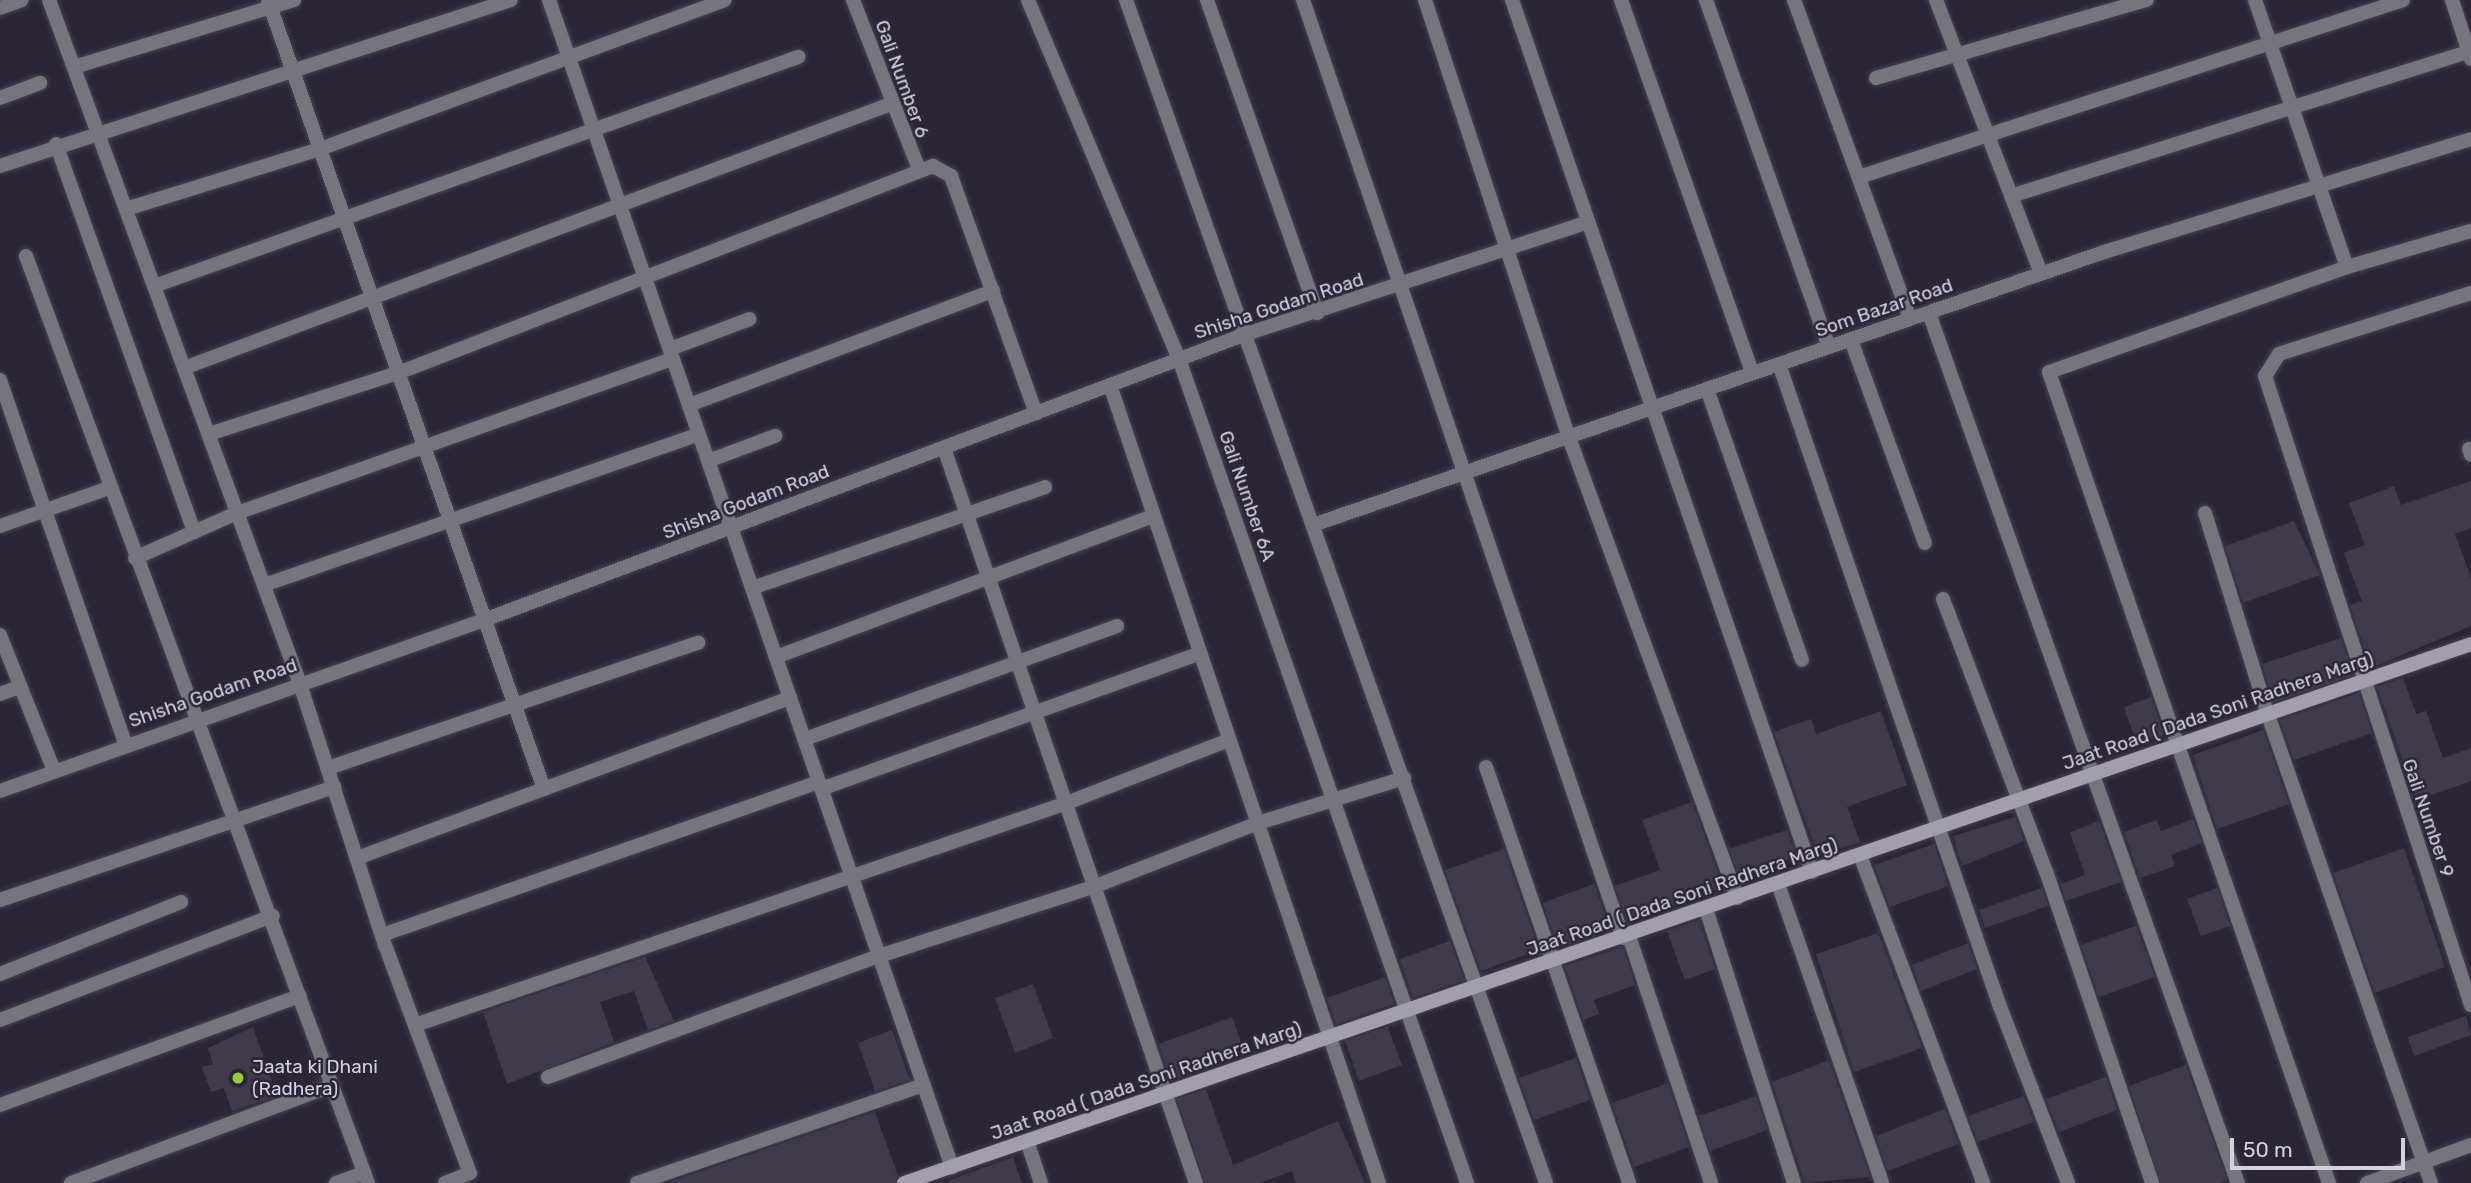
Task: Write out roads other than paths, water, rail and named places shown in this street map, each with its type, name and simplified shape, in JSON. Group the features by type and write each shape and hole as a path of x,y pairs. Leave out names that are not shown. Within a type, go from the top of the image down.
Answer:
{"street":[{"path":"3,4 22,0"},
{"path":"49,0 300,684 382,935 470,1173 445,1183"},
{"path":"74,67 269,4 294,0"},
{"path":"0,166 97,130 293,71 511,0"},
{"path":"549,0 952,1167"},
{"path":"126,209 320,149 569,61 724,0"},
{"name":"Gali Number 6","path":"853,0 891,104 918,167"},
{"name":"Gali Number 6A","path":"1028,0 1179,359 1467,1183"},
{"path":"1126,0 1480,987 1546,1183"},
{"path":"1207,0 1317,313"},
{"path":"1303,0 1462,473 1711,1183"},
{"path":"1425,0 1568,435 1737,898"},
{"path":"1512,0 1649,408 1812,872"},
{"path":"1621,0 1752,373"},
{"path":"1706,0 1829,347"},
{"path":"1794,0 1910,319"},
{"path":"1936,0 1961,58 2041,274"},
{"path":"1876,78 1961,58 2147,0"},
{"path":"2255,0 2347,267"},
{"path":"1859,177 1987,132 2403,0"},
{"path":"2011,195 2470,54 2452,0"},
{"path":"269,4 544,789"},
{"path":"154,286 595,132 798,57"},
{"path":"0,98 40,83"},
{"path":"184,368 372,300 619,203 891,104"},
{"name":"Som Bazar Road","path":"1313,525 2041,274 2471,139"},
{"path":"56,144 194,532"},
{"path":"209,434 398,373 646,279 918,167 940,166 951,176 1036,413"},
{"name":"Shisha Godam Road","path":"0,792 192,718 300,684 484,620 1247,334 1401,288 1586,223"},
{"path":"2329,1183 2182,744 2049,372 2347,267 2471,232"},
{"path":"26,256 192,718 273,916 331,1086 366,1178 336,1183"},
{"path":"689,405 993,292"},
{"name":"Gali Number 9","path":"2471,293 2279,354 2265,376 2362,682 2471,1005"},
{"path":"1929,313 2238,1183"},
{"path":"135,558 237,513 671,354 750,319"},
{"path":"1851,340 1925,543"},
{"path":"1779,364 2068,1183"},
{"path":"0,380 125,744"},
{"path":"1110,385 1258,823 1334,1038 1379,1183"},
{"path":"1707,388 1802,660"},
{"path":"264,584 699,434"},
{"path":"708,461 775,436"},
{"path":"944,448 1196,1183"},
{"path":"752,588 1045,487"},
{"path":"0,526 109,488"},
{"path":"2205,513 2268,715 2431,1183"},
{"path":"776,657 1154,516"},
{"path":"1942,599 2018,800 2152,1183"},
{"path":"804,739 1117,626"},
{"path":"0,635 54,772"},
{"path":"328,768 698,643"},
{"name":"Jaat Road ( Dada Soni Radhera Marg)","path":"904,1183 923,1180 1027,1141 1408,1014 1940,826 2471,644"},
{"path":"382,935 820,785 1034,716 1200,653"},
{"path":"0,694 19,687"},
{"path":"357,858 790,698"},
{"path":"415,1025 1064,804 1230,740"},
{"path":"1486,767 1629,1183"},
{"path":"548,1077 879,956 1093,887 1258,823 1404,778"},
{"path":"0,900 235,824 334,787"},
{"path":"1860,855 1983,1183"},
{"path":"1778,884 1882,1183"},
{"path":"0,974 181,902"},
{"path":"1706,909 1794,1183"},
{"path":"0,1020 273,916"},
{"path":"0,1105 300,996"},
{"path":"637,1183 924,1085"},
{"path":"71,1183 331,1086"},
{"path":"1027,1141 1041,1183"},
{"path":"2367,1183 2471,1144"}],"place":[{"name":"Jaata ki Dhani (Radhera)","path":"238,1078"}]}
